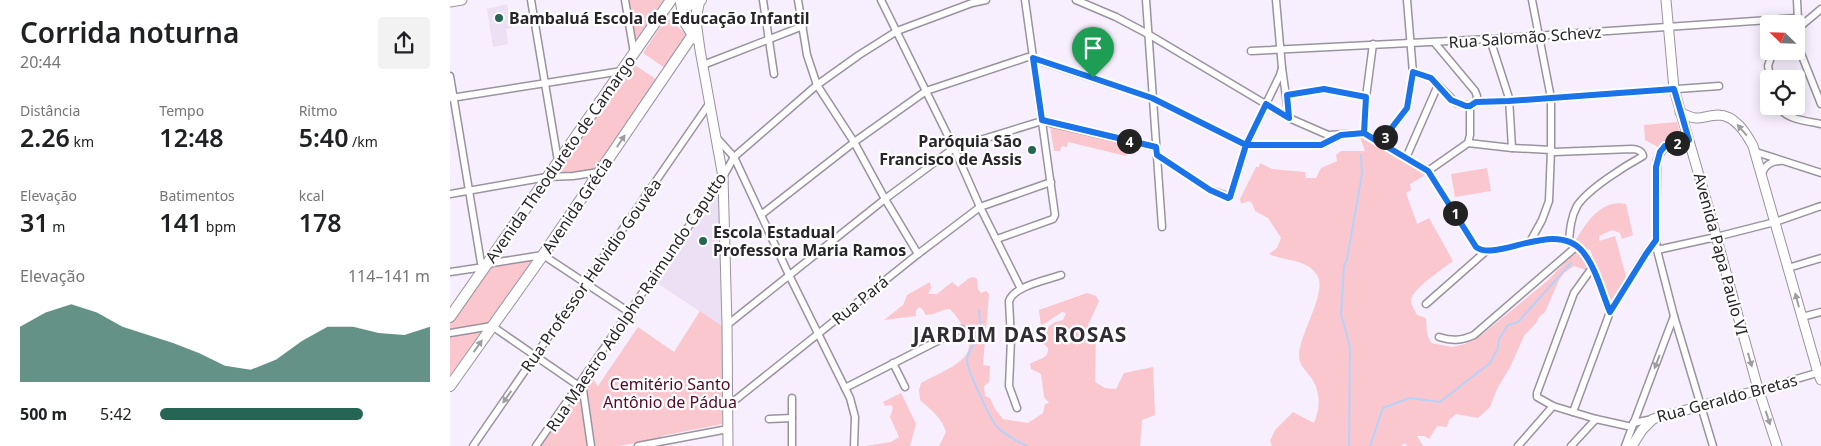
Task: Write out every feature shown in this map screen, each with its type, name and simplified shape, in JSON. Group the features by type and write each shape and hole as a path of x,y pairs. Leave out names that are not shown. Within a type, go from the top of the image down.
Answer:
{"main road":[{"path":"450,2 462,0"},
{"name":"Avenida Theodureto de Camargo","path":"450,318 671,0"},
{"path":"681,0 689,5 700,1"},
{"path":"681,0 684,22 696,39 703,65 723,177 728,325 728,446"},
{"name":"Avenida Papa Paulo VI","path":"1666,0 1674,89 1759,390 1777,446"},
{"name":"Avenida Grécia","path":"450,386 696,39 696,11 700,1"},
{"path":"1680,112 1698,119 1719,115 1731,119 1748,137 1756,152 1802,318 1820,375"},
{"path":"1689,140 1694,124 1698,119"},
{"name":"Rua Geraldo Bretas","path":"1653,419 1759,390"},
{"path":"1632,446 1642,430 1653,419"}],"street":[{"path":"530,0 546,83 558,161"},
{"path":"625,0 634,54"},
{"path":"763,0 774,74"},
{"path":"798,0 808,60 817,85 854,142 918,254"},
{"path":"881,0 1021,289"},
{"path":"734,157 817,85 897,31 986,0"},
{"path":"997,239 1050,220 1055,215 1025,0"},
{"path":"1076,0 1116,17 1148,34 1289,118 1323,134 1364,133 1428,171 1476,247 1484,252"},
{"path":"1146,0 1162,227"},
{"path":"1276,0 1289,118"},
{"path":"1380,143 1407,108 1413,72 1406,0"},
{"path":"1531,240 1542,220 1549,201 1551,150 1551,98 1532,0"},
{"path":"1797,0 1798,15"},
{"path":"1805,22 1821,9"},
{"name":"Rua Salomão Schevz","path":"1251,51 1490,39 1760,21"},
{"path":"703,65 802,26"},
{"path":"1490,39 1509,101 1512,148"},
{"path":"1428,171 1468,143 1473,104 1477,96 1475,91 1434,42"},
{"path":"1364,133 1366,97 1373,44"},
{"path":"761,215 854,142 926,91 1028,57 1152,98 1246,145 1321,145 1341,135"},
{"path":"1804,60 1821,104"},
{"path":"1157,155 1210,190 1230,197 1246,145 1282,68"},
{"path":"452,98 623,70"},
{"path":"1413,72 1426,76 1456,103 1473,104 1719,86"},
{"path":"450,76 452,98 481,263 484,267"},
{"path":"1406,158 1438,85"},
{"path":"1287,95 1324,89 1366,97"},
{"name":"Rua Professor Helvidio Gouvêa","path":"473,446 709,104"},
{"path":"1786,115 1821,124"},
{"path":"728,325 885,199 954,148 1042,120 1156,147"},
{"path":"716,137 734,157 789,275 845,388 855,417 854,446"},
{"path":"1689,140 1665,146 1657,160 1656,241 1674,316 1713,446"},
{"path":"1468,143 1551,150 1554,152 1632,149 1640,151 1643,155 1608,178 1580,203 1573,216 1569,241"},
{"path":"1756,152 1821,173"},
{"name":"Rua Maestro Adolpho Raimundo Caputto","path":"536,446 723,177 734,157"},
{"path":"1762,174 1771,162 1783,161"},
{"path":"450,194 547,177 600,172"},
{"name":"Rua Pará","path":"729,405 980,207 1051,182"},
{"path":"1657,250 1775,222 1821,206"},
{"path":"1426,304 1484,252 1531,240 1569,241 1582,251 1592,268 1610,312"},
{"path":"1573,412 1610,312 1656,241"},
{"path":"1439,337 1450,341 1466,339 1474,335 1577,246"},
{"path":"450,272 544,255 628,312"},
{"path":"1788,268 1821,258"},
{"name":"Rua Geraldo Bretas","path":"1592,268 1574,293 1537,397 1553,406 1596,419 1633,425 1653,419"},
{"path":"1018,408 1009,386 1011,339 1009,301 1014,292 1061,274"},
{"path":"1802,318 1821,312"},
{"path":"1625,446 1674,316"},
{"path":"450,333 492,326 579,386 583,390 591,446"},
{"path":"845,388 961,329"},
{"path":"894,363 905,387"},
{"name":"Rua Geraldo Bretas","path":"1759,390 1820,375"},
{"path":"792,398 792,446"},
{"path":"1518,446 1553,406"},
{"path":"770,418 792,418"},
{"path":"1571,446 1596,419"},
{"path":"638,446 728,429"},
{"path":"1625,446 1642,430"}],"shaded area":[{"name":"Bambaluá Escola de Educação Infantil","path":"507,4 512,28 506,29 508,44 493,47 487,9"},
{"name":"Escola Estadual Professora Maria Ramos","path":"716,196 719,198 722,326 657,283"}],"green space":[{"path":"628,0 668,0 636,44 635,41"},
{"path":"666,18 687,34 665,68 643,53"},
{"path":"635,65 657,80 598,170 562,175 559,169 616,87 620,86"},
{"path":"1677,122 1682,140 1668,142 1658,147 1645,140 1644,125"},
{"path":"1050,127 1129,145 1126,156 1068,142 1067,147 1062,146 1060,151 1054,151"},
{"path":"1360,137 1427,174 1410,184 1411,190 1406,193 1417,224 1429,218 1453,261 1422,285 1411,300 1417,315 1426,318 1427,334 1431,343 1452,347 1465,344 1484,333 1546,282 1577,250 1574,243 1594,214 1608,205 1617,203 1626,204 1633,235 1622,239 1620,233 1612,230 1599,236 1599,241 1615,236 1627,280 1613,302 1610,302 1607,299 1590,249 1588,250 1586,270 1574,266 1564,273 1559,280 1545,312 1524,336 1490,407 1478,418 1456,414 1449,420 1447,427 1437,426 1429,439 1424,436 1417,436 1423,446 1408,446 1404,443 1401,446 1272,446 1270,441 1275,430 1293,412 1314,423 1316,418 1319,401 1317,390 1312,379 1302,366 1299,356 1303,336 1319,292 1319,282 1317,275 1308,266 1269,254 1277,248 1281,238 1268,218 1255,211 1252,203 1248,201 1241,204 1240,199 1256,167 1259,167 1260,163 1272,169 1305,172 1306,178 1316,178 1321,168 1337,161 1336,155 1341,151 1365,151"},
{"path":"1487,168 1491,191 1455,197 1451,174"},
{"path":"529,260 531,262 489,324 450,330 450,324 488,268"},
{"path":"974,277 977,279 978,289 981,293 986,291 989,294 983,365 990,366 989,382 984,386 985,396 990,398 995,409 1003,419 1028,423 1043,413 1045,404 1049,403 1044,397 1041,374 1031,369 1030,364 1045,357 1048,352 1041,332 1055,322 1063,320 1066,313 1062,312 1041,326 1039,310 1087,293 1096,296 1099,301 1088,325 1091,333 1096,331 1095,382 1105,388 1116,389 1124,373 1153,367 1155,415 1142,420 1140,446 939,446 946,432 939,418 920,400 919,390 921,383 948,369 966,355 969,347 968,337 950,309 926,315 919,307 916,311 916,316 884,320 903,305 907,295 930,282 931,288 928,294 937,294 952,282 958,287 969,278"},
{"name":"Cemitério Santo Antônio de Pádua","path":"700,311 722,326 722,424 619,446 595,446 586,381 592,378 598,386 638,327 674,352"},
{"path":"485,330 450,380 450,336"},
{"path":"901,393 916,424 910,446 865,446 891,442 899,437 890,417 893,408 891,405 885,406 883,402"},
{"path":"574,396 578,396 580,399 588,446 540,446"}],"waterway":[{"path":"1349,446 1350,347 1341,314 1344,266 1347,259 1362,174 1361,155"},
{"path":"1370,446 1383,408 1410,398 1440,402 1490,363 1498,348 1499,339 1508,325 1518,322 1571,263"},
{"path":"979,310 981,333 968,356 970,373 997,427 1027,446"}],"place":[{"name":"Bambaluá Escola de Educação Infantil","path":"499,18"},
{"name":"Paróquia São Francisco de Assis","path":"1032,150"},
{"name":"Escola Estadual Professora Maria Ramos","path":"703,241"}],"district":[{"name":"JARDIM DAS ROSAS","path":"1020,335"}],"route":[{"path":"1093,78 1033,58 1042,120 1156,147 1157,155 1210,190 1228,198 1230,197 1246,145 1266,104 1289,118 1287,95 1324,89 1366,97 1364,133 1380,143 1407,108 1413,72 1431,78 1451,100 1466,106 1476,102 1674,89 1689,140 1665,146 1660,152 1656,167 1656,240 1610,312 1592,268 1577,246 1569,241 1562,240 1531,240 1495,250 1484,252 1480,250 1476,247 1428,171 1380,143 1364,133 1341,135 1321,145 1246,145 1152,98 1093,78"}]}
